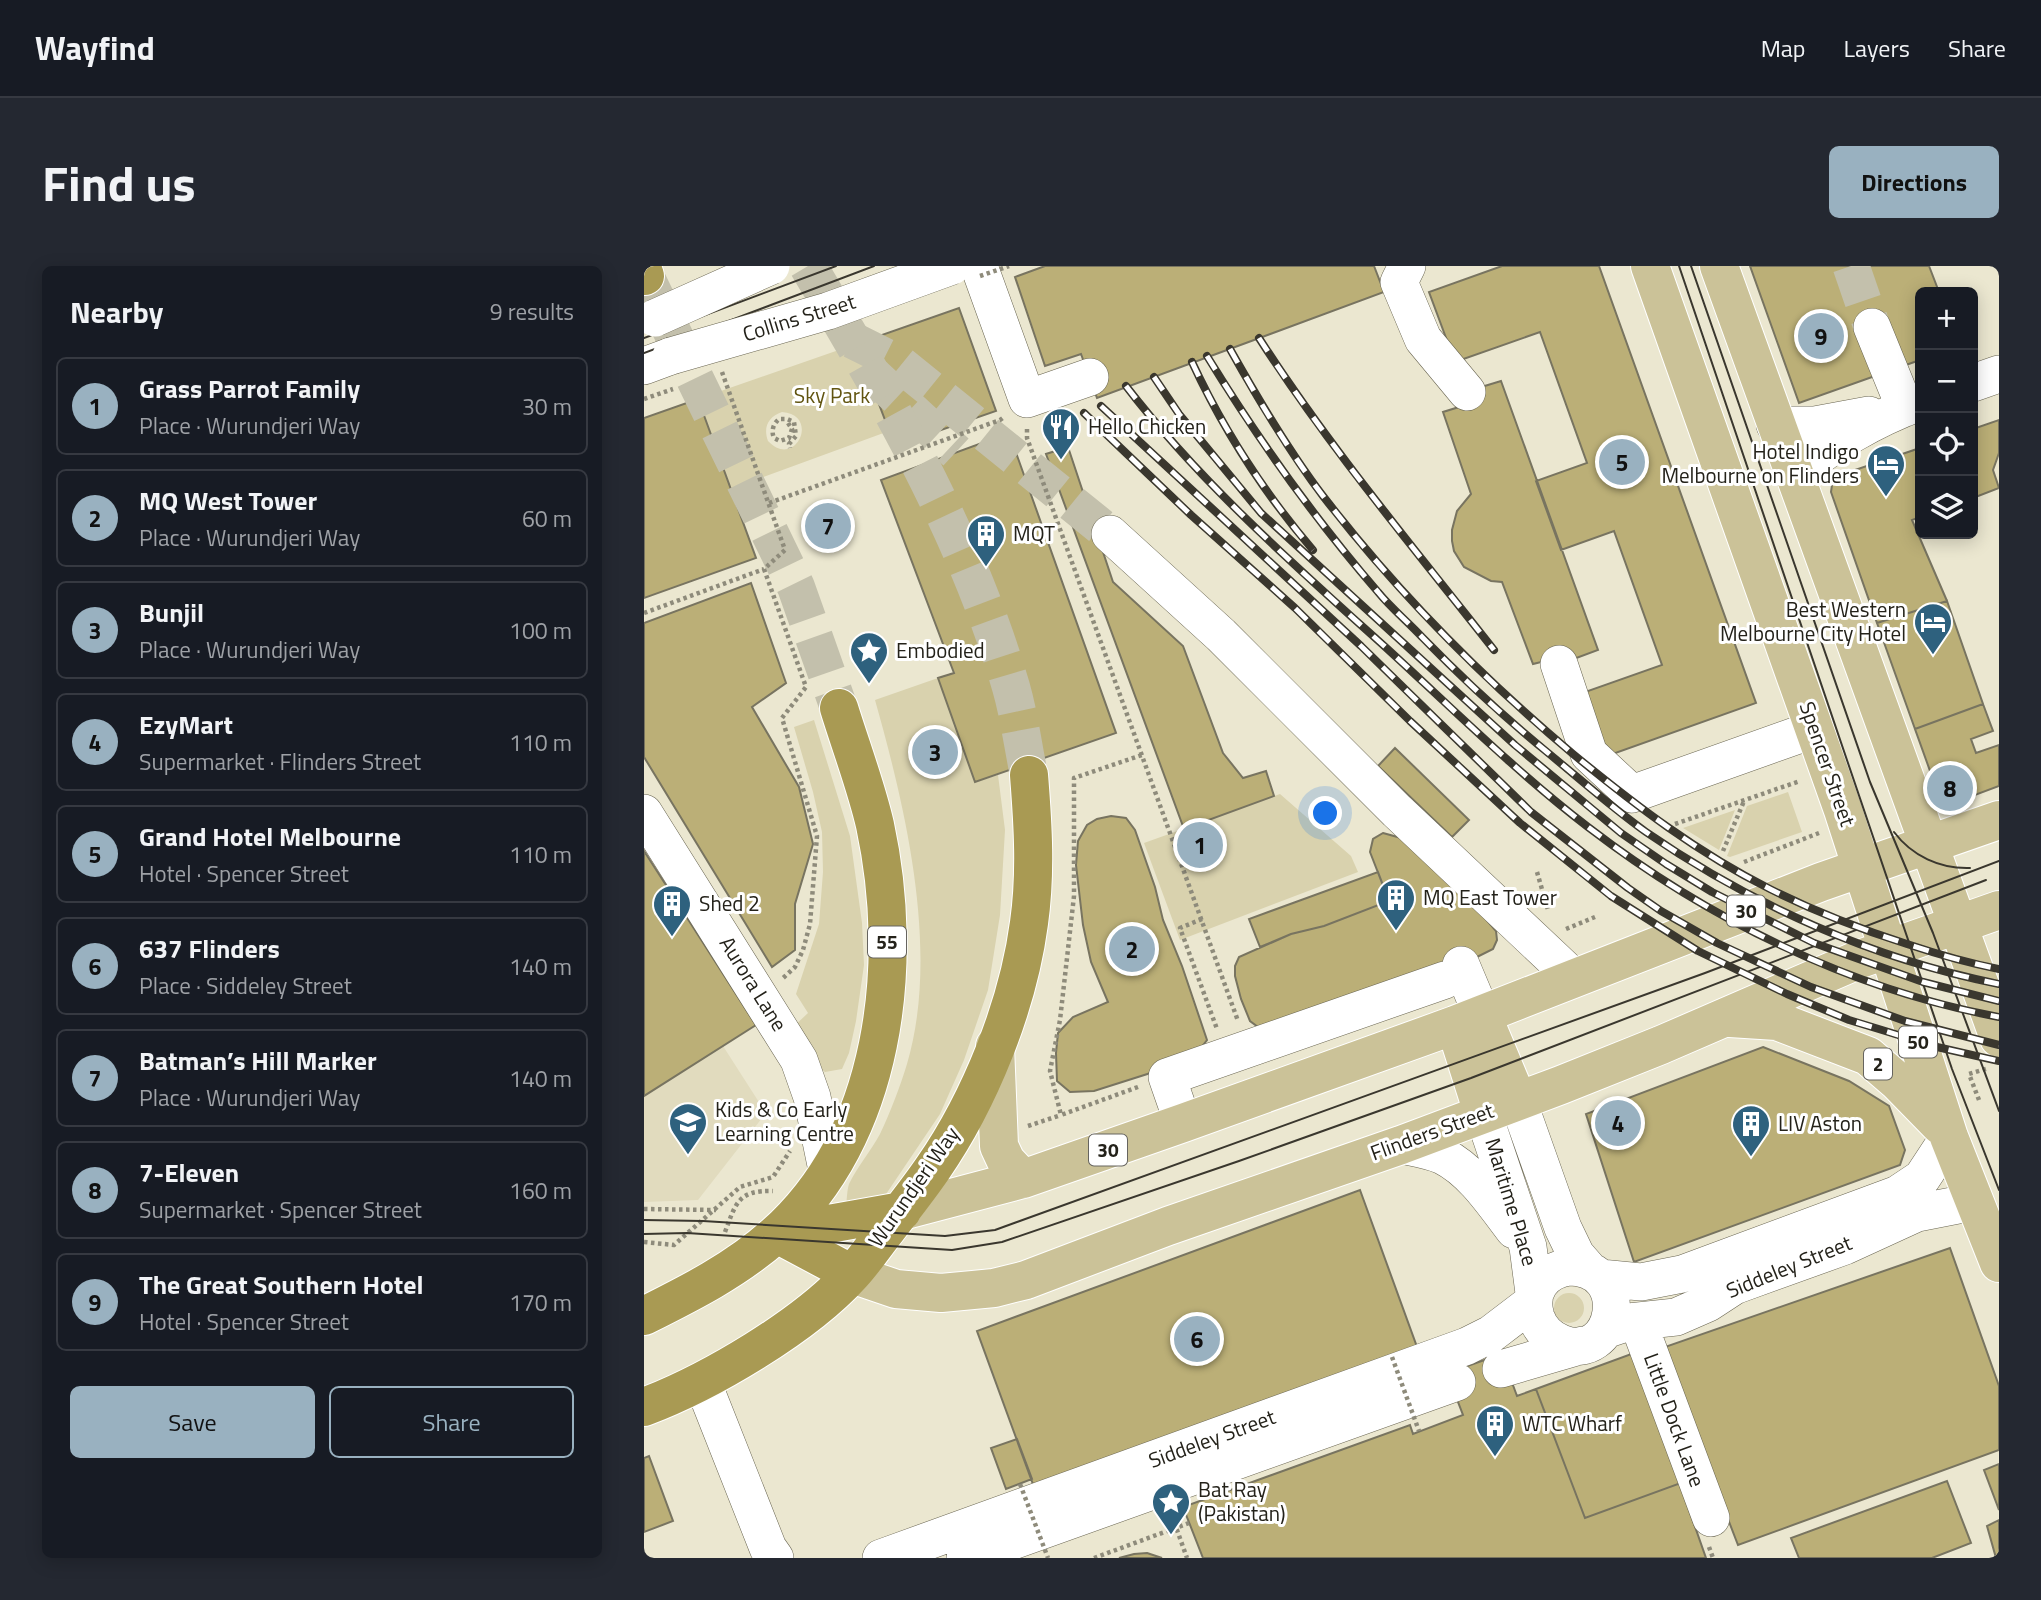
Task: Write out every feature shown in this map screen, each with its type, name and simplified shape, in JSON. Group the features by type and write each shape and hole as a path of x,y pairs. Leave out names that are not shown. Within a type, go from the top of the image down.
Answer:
{"highway":[{"name":"55","path":"777,1233 800,1210 827,1170 856,1116 874,1067 882,1031 887,940 875,825 839,708"},
{"name":"Wurundjeri Way","path":"644,1407 691,1387 773,1338 819,1305 852,1274 933,1168 959,1123 995,1046 1014,992 1029,925 1033,862 1029,775"},
{"name":"30","path":"644,1316 724,1274 777,1233 902,1211"},
{"path":"777,1233 852,1274"}],"main road":[{"name":"Spencer Street","path":"1650,266 1815,729 1949,1136 1999,1263"},
{"path":"1719,266 1999,1038"},
{"name":"30","path":"902,1211 1023,1179 1183,1123 1469,1020 1861,868 1999,820"},
{"name":"Flinders Street","path":"852,1274 878,1285 908,1291 954,1292 1011,1284 1518,1101 1860,959 1999,910"},
{"name":"2","path":"1723,1018 1777,1021 1868,1056 1897,1081 1949,1136"},
{"path":"1469,1020 1518,1101"},
{"path":"1469,1020 1483,1113"},
{"path":"995,1046 999,1146 1006,1161 1023,1179"}],"street":[{"path":"644,321 771,266"},
{"name":"Collins Street","path":"644,366 828,311 952,266"},
{"path":"979,266 1027,399 1090,377"},
{"path":"1406,266 1399,282 1423,339 1467,392"},
{"path":"1872,327 1912,405"},
{"path":"1978,381 1999,374"},
{"path":"1775,425 1815,425 1912,405"},
{"path":"1795,478 1821,454 1912,405"},
{"path":"1110,534 1221,635 1406,820 1574,978"},
{"path":"1559,664 1589,754 1632,794 1815,729"},
{"name":"Aurora Lane","path":"644,813 799,1060 809,1083 827,1170"},
{"path":"1183,1123 1167,1077 1450,973 1469,1020"},
{"name":"Maritime Place","path":"1518,1101 1563,1228 1576,1255 1595,1275"},
{"name":"Maritime Place","path":"1483,1113 1528,1247 1534,1297"},
{"name":"Siddeley Street","path":"1595,1275 1614,1281 1641,1282 1682,1274 1898,1194 1922,1178 1949,1136"},
{"path":"1401,1145 1438,1154 1463,1170 1528,1247"},
{"name":"Siddeley Street","path":"1501,1369 1609,1332 1686,1313 1734,1286 1845,1246 1917,1213 1973,1202"},
{"path":"1575,1267 1595,1275 1608,1290 1612,1301 1609,1332 1565,1345 1549,1336 1537,1321 1534,1297 1541,1280 1563,1268 1575,1267"},
{"name":"Siddeley Street","path":"975,1544 1467,1346 1491,1335 1534,1297"},
{"name":"Little Dock Lane","path":"1609,1332 1711,1518"},
{"name":"Siddeley Street","path":"881,1558 975,1544 1457,1382"},
{"path":"691,1387 732,1488 775,1558"},
{"path":"732,1488 745,1558"}],"path":[{"path":"644,613 764,569 785,550 722,371"},
{"path":"769,502 1000,420 1027,399"},
{"path":"1027,399 1027,438 1238,1022"},
{"path":"788,423 792,429 789,438 780,441 774,439 772,434 779,419 794,422 796,436 789,444 790,448"},
{"path":"764,569 806,687 782,718 817,836 810,925 795,967 776,985"},
{"path":"1061,1115 1050,1071 1060,1020 1073,909 1074,778 1142,755"},
{"path":"1675,824 1804,779"},
{"path":"1723,851 1744,800"},
{"path":"1744,862 1826,831"},
{"path":"1537,872 1547,905"},
{"path":"1202,919 1180,928 1217,1030"},
{"path":"1028,1138 1026,1127 1167,1077"},
{"path":"644,1242 674,1245 744,1185 773,1177 790,1151"},
{"path":"644,1209 716,1210"},
{"path":"1392,1357 1419,1431"},
{"path":"1020,1484 1048,1558"},
{"path":"1172,1515 1187,1558"},
{"path":"1094,1558 1189,1522"}],"shaded area":[{"name":"Kids & Co Early Learning Centre","path":"723,1046 766,1113 698,1200 644,1202 644,1096"}],"green space":[{"name":"Sky Park","path":"856,344 889,431 731,489 698,399","holes":["782,412 794,415 802,430 795,445 787,449 778,448 768,441 766,431 773,417"]},
{"path":"938,678 975,782 998,775 1005,830 1000,915 988,990 964,1060 940,1114 876,1209 846,1206 849,1184 880,1134 907,1064 916,1021 920,975 920,929 915,881 898,788 875,700"},
{"path":"814,720 850,836 862,923 864,965 849,1053 842,1069 825,1072 812,1062 790,1030 808,1013 796,994 819,924 823,872 822,832 794,727"},
{"path":"1788,792 1802,832 1727,856 1747,806"},
{"path":"1280,794 1351,856 1358,872 1180,940 1144,843"},
{"path":"1735,810 1719,850 1683,828"},
{"path":"1569,1293 1580,1297 1584,1308 1580,1319 1569,1323 1558,1319 1554,1308 1558,1297"}],"building":[{"path":"1045,266 1374,266 1384,292 1097,398 1081,354 1045,366 1015,277"},
{"path":"1502,266 1599,266 1756,703 1607,756 1585,692 1662,665 1614,531 1561,550 1536,481 1587,463 1540,332 1455,362 1429,292"},
{"path":"1750,266 1929,266 1937,287 1915,287 1915,362 1799,403"},
{"path":"959,308 996,411 895,446 856,344"},
{"path":"1501,381 1598,650 1552,667 1545,661 1533,664 1502,582 1491,581 1464,567 1454,551 1452,541 1457,511 1471,494 1443,412 1459,407 1455,395"},
{"path":"698,399 756,558 644,598 644,418"},
{"path":"1999,420 1999,453 1993,470 1999,488 1978,496 1978,476 1978,427"},
{"name":"MQT","path":"1009,433 1116,733 975,782 938,678 954,673 881,480"},
{"path":"1068,447 1113,582 1183,646 1223,753 1243,778 1266,771 1274,796 1184,829 1046,454"},
{"path":"1915,450 1915,519 1912,520 1915,539 1920,539 1947,601 1877,623 1831,492 1832,485 1840,475"},
{"path":"751,583 786,683 752,707 799,787 813,844 795,904 795,950 772,967 644,757 644,623"},
{"path":"1947,601 1983,704 1915,729 1877,623"},
{"path":"1983,704 1993,731 1971,739 1976,753 1999,745 1999,786 1951,804 1939,796 1915,729"},
{"path":"1395,748 1469,820 1452,837 1378,766"},
{"path":"1111,816 1126,818 1135,830 1155,887 1163,920 1207,1040 1197,1053 1160,1070 1094,1091 1070,1092 1057,1081 1058,1033 1073,1017 1108,1002 1091,962 1083,925 1076,865 1078,841 1087,825 1097,819"},
{"name":"MQ East Tower","path":"1383,833 1401,838 1479,911 1496,931 1497,940 1493,949 1461,965 1262,1030 1250,1021 1241,999 1235,976 1239,957 1291,934 1324,926 1389,901 1370,852 1373,839"},
{"name":"Shed 2","path":"644,851 756,1025 644,1096"},
{"path":"1378,872 1389,901 1260,947 1249,919"},
{"name":"LIV Aston","path":"1763,1047 1849,1081 1889,1106 1905,1150 1900,1165 1634,1262 1586,1114"},
{"path":"1360,1190 1417,1347 1034,1487 977,1331"},
{"path":"1950,1248 1999,1386 1999,1450 1738,1545 1662,1348"},
{"name":"WTC Wharf","path":"1634,1353 1706,1558 1203,1558 1183,1507 1410,1425 1413,1434 1463,1415 1453,1389 1453,1371 1496,1356 1507,1369 1517,1396"},
{"path":"1634,1353 1681,1483 1585,1518 1536,1389"},
{"path":"1017,1439 1032,1479 1006,1489 991,1448"},
{"path":"649,1456 673,1521 644,1532 644,1458"},
{"path":"1999,1464 1999,1510 1984,1470"},
{"path":"1947,1481 1971,1543 1932,1558 1799,1558 1791,1538"},
{"path":"1999,1520 1999,1558 1996,1558 1987,1526"},
{"path":"1147,1553 1162,1558 1119,1558 1134,1554"}],"tunnel":[{"path":"808,266 896,418 949,523 993,631 1011,687 1029,775"},
{"path":"1851,266 1872,327"},
{"path":"645,276 796,587 839,708"},
{"path":"852,340 900,364 1110,534"},
{"path":"870,372 956,452"}],"tram line":[{"path":"644,338 836,266"},
{"path":"644,353 874,266"},
{"path":"1679,266 1952,1069 1999,1190"},
{"path":"1691,266 1870,782 1933,933 1999,1111"},
{"path":"1894,832 1909,848 1928,859 1948,866 1970,868"},
{"path":"644,1220 703,1221 945,1236 995,1230 1705,973 1999,861"},
{"path":"644,1234 687,1233 952,1250 1002,1242 1471,1078 1986,880"}],"railway":[{"path":"1259,338 1343,458 1494,650"},
{"path":"1230,349 1298,461 1351,532 1473,664 1596,773 1692,844 1770,889 1872,932 1941,955 1999,969"},
{"path":"1207,356 1288,477 1331,536 1383,598 1499,711 1620,813 1728,883 1815,926 1906,960 1999,984"},
{"path":"1192,362 1217,412 1246,460 1313,550"},
{"path":"1154,377 1179,414 1261,513 1515,745 1621,833 1712,892 1814,943 1923,982 1999,1001"},
{"path":"1126,386 1185,455 1281,552 1483,738 1588,827 1682,892 1782,946 1888,988 1943,1005 1999,1017"},
{"path":"1101,406 1361,646 1531,812 1628,888 1661,911 1717,943 1811,987 1905,1021 1999,1045"},
{"path":"1084,413 1191,515 1295,608 1410,721 1520,823 1611,896 1698,951 1787,994 1849,1020 1937,1047 1999,1061"}],"place":[{"name":"The Great Southern Hotel","path":"1821,336"},
{"name":"Hello Chicken","path":"1061,461"},
{"name":"Grand Hotel Melbourne","path":"1622,462"},
{"name":"Hotel Indigo Melbourne on Flinders","path":"1886,498"},
{"name":"Batman’s Hill Marker","path":"828,526"},
{"name":"MQT","path":"986,568"},
{"name":"Best Western Melbourne City Hotel","path":"1933,656"},
{"name":"Embodied","path":"869,685"},
{"name":"Bunjil","path":"935,752"},
{"name":"7-Eleven","path":"1950,788"},
{"name":"Grass Parrot Family","path":"1200,845"},
{"name":"MQ East Tower","path":"1396,932"},
{"name":"Shed 2","path":"672,938"},
{"name":"MQ West Tower","path":"1132,949"},
{"name":"EzyMart","path":"1618,1123"},
{"name":"Kids & Co Early Learning Centre","path":"688,1156"},
{"name":"LIV Aston","path":"1751,1158"},
{"name":"637 Flinders","path":"1197,1339"},
{"name":"WTC Wharf","path":"1495,1458"},
{"name":"Bat Ray (Pakistan)","path":"1171,1536"}]}
